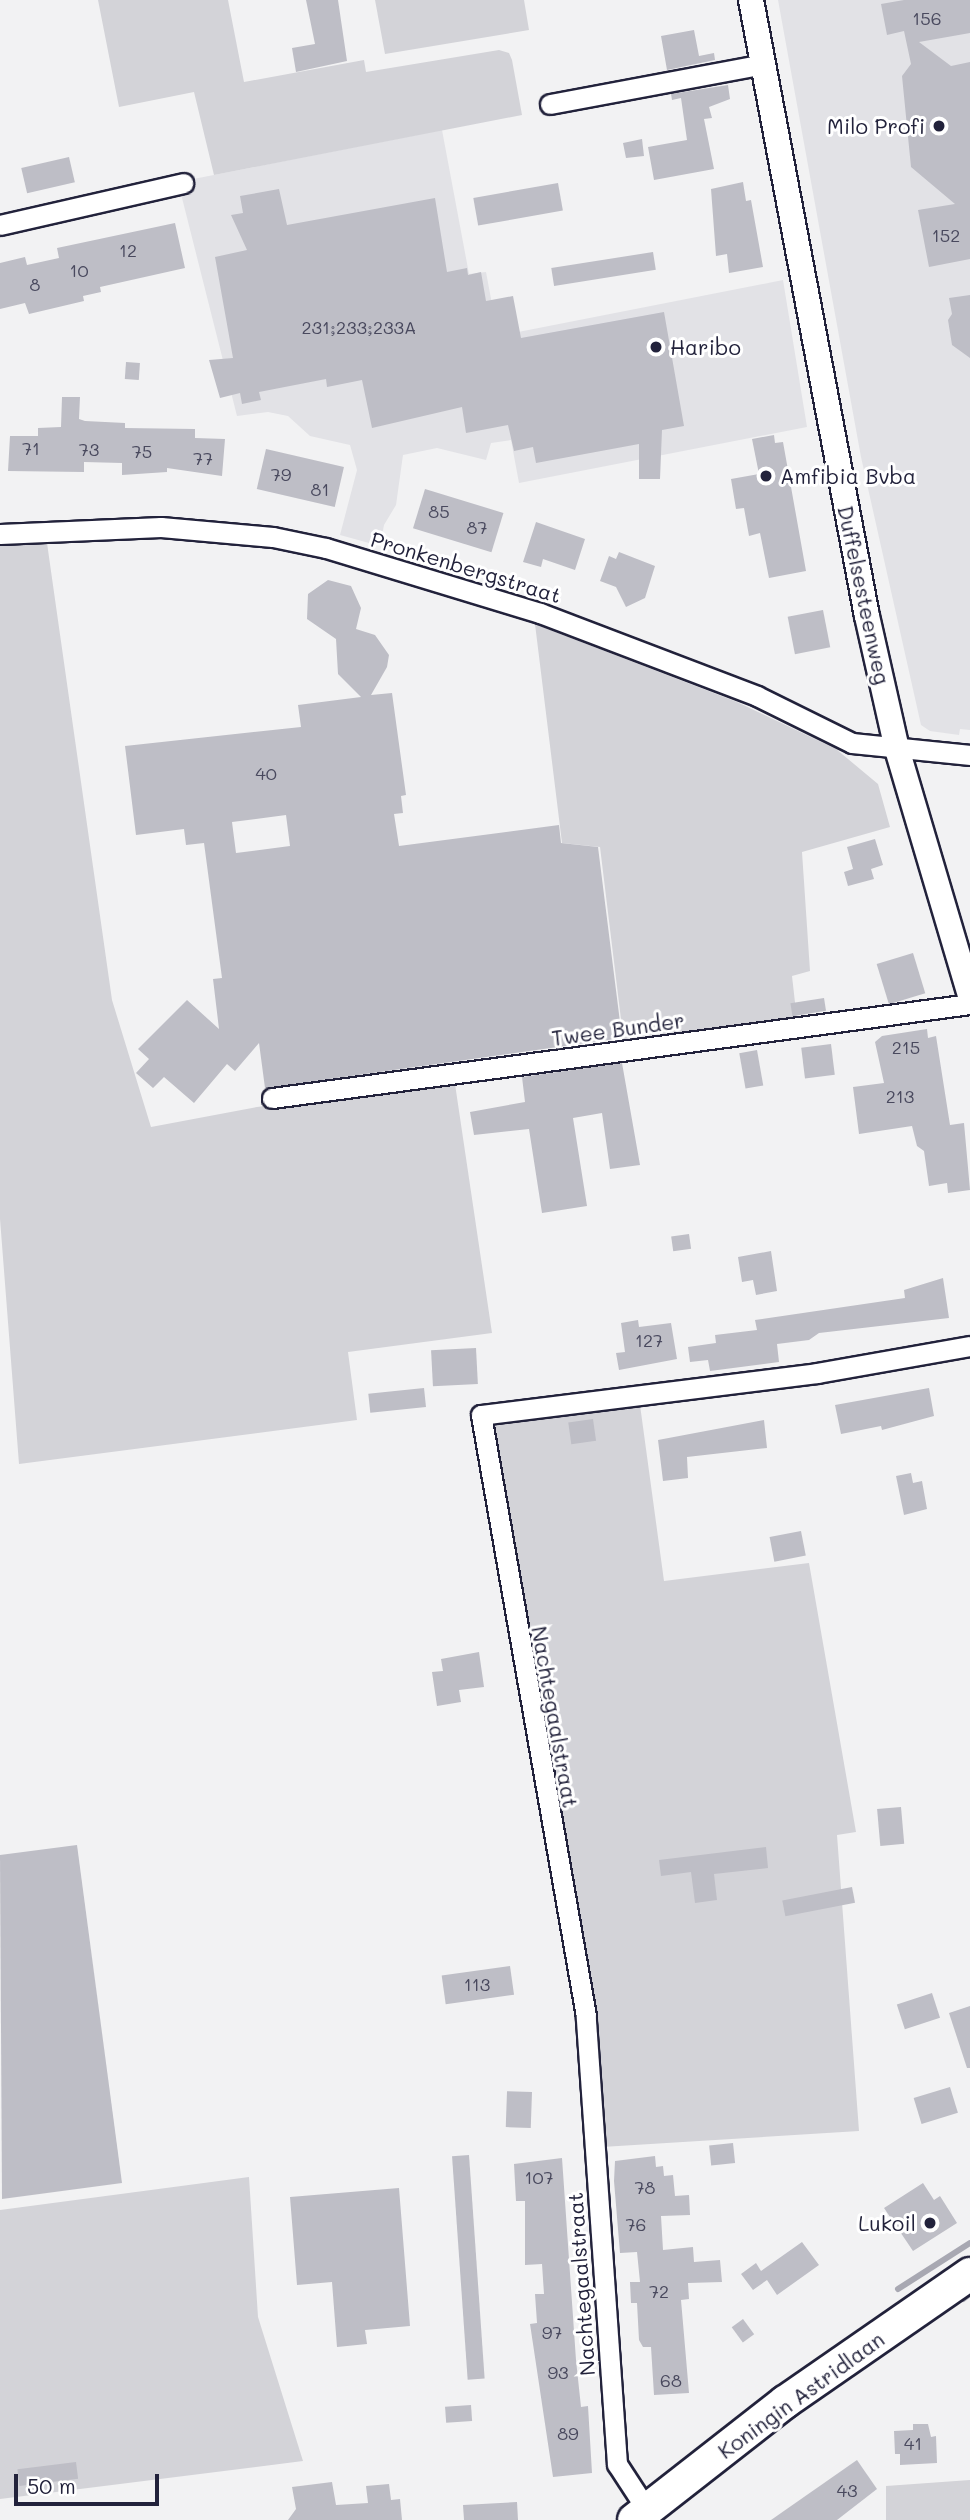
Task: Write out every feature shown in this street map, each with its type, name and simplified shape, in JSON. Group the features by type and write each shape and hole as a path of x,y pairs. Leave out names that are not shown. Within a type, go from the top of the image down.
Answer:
{"main road":[{"name":"Koningin Astridlaan","path":"641,2515 785,2402 970,2274"}],"street":[{"name":"Duffelsesteenweg","path":"751,0 811,333 897,749 970,996"},
{"path":"550,104 763,64"},
{"path":"0,225 183,183"},
{"name":"Pronkenbergstraat","path":"0,534 161,527 261,536 326,548 540,612 757,696 852,743 970,755"},
{"name":"Twee Bunder","path":"272,1098 970,1004"},
{"name":"Nachtegaalstraat","path":"641,2515 617,2464 586,2016 481,1415 817,1373 970,1346"}],"shaded area":[{"path":"98,0 228,0 244,82 364,60 366,72 499,50 509,53 512,60 522,115 214,175 194,92 119,107"},
{"path":"375,0 524,0 529,30 385,54"},
{"path":"778,0 970,0 970,730 960,729 959,735 930,731 921,725 861,457"},
{"path":"442,130 469,274 486,272 498,336 783,280 807,427 519,483 511,440 491,443 486,460 437,448 403,455 396,505 384,525 380,546 340,535 357,470 350,445 310,436 288,416 268,412 237,416 178,182"},
{"path":"47,543 112,1000 151,1127 257,1107 273,1105 275,1109 455,1084 492,1333 348,1352 357,1420 19,1464 0,1219 0,546"},
{"path":"535,624 737,702 836,749 878,784 890,827 802,852 810,971 792,976 797,1020 624,1044 600,847 562,843"},
{"path":"640,1405 664,1581 809,1563 856,1832 837,1835 859,2131 602,2147 593,2008 494,1426"},
{"path":"249,2177 258,2317 303,2461 0,2499 0,2210"},
{"path":"970,2480 970,2520 886,2520 886,2486"}],"building":[{"path":"306,0 338,0 347,61 296,72 292,48 315,44"},
{"path":"904,0 970,0 970,33 919,42 951,66 970,62 970,259 929,267 918,210 955,204 911,167 902,76 911,64 904,31 887,35 881,4"},
{"path":"694,30 699,56 714,53 715,60 667,70 661,36"},
{"path":"728,85 730,99 709,107 712,118 704,119 714,169 654,180 648,147 687,140 681,98 672,100 671,94"},
{"path":"642,139 644,156 626,158 623,143"},
{"path":"69,157 75,182 27,193 21,168"},
{"path":"743,182 746,201 751,200 763,267 729,273 727,254 716,256 711,189"},
{"path":"558,183 563,211 478,226 473,198"},
{"path":"279,189 287,225 435,198 447,272 467,268 468,275 481,272 486,301 513,296 521,338 664,312 684,426 662,430 660,479 639,479 639,444 536,463 533,447 514,451 508,425 466,433 462,407 372,428 362,380 327,387 326,379 259,392 261,400 242,404 240,393 220,398 209,360 233,358 215,257 247,250 231,215 243,213 240,196"},
{"path":"175,223 185,268 100,287 101,292 83,296 84,301 29,314 25,303 0,309 0,263 25,257 27,265 59,258 57,248"},
{"path":"653,252 656,270 554,286 551,268"},
{"path":"970,295 970,358 952,345 948,320 952,314 949,298"},
{"path":"126,362 140,363 139,380 125,379"},
{"path":"62,397 80,397 79,419 85,421 125,423 125,428 195,429 195,438 225,439 222,476 167,468 167,472 122,475 122,463 84,462 84,472 8,471 10,436 38,436 38,428 61,427"},
{"path":"774,435 775,443 783,442 806,571 769,578 760,533 749,536 744,508 736,509 731,479 759,474 752,439"},
{"path":"266,449 344,467 335,507 257,489"},
{"path":"425,489 503,513 491,552 413,528"},
{"path":"536,522 585,539 575,570 543,559 541,567 523,562"},
{"path":"619,552 655,566 645,598 626,607 616,587 600,581 609,556 616,559"},
{"path":"328,580 351,586 361,608 356,629 375,635 389,655 387,667 371,695 392,693 406,795 401,796 403,813 394,814 399,846 559,825 561,843 598,847 622,1038 265,1088 259,1043 235,1071 227,1064 194,1103 164,1077 153,1088 136,1073 149,1059 138,1049 187,1000 219,1029 213,979 222,978 204,843 186,845 184,829 136,835 125,746 301,727 298,705 361,697 338,674 336,639 307,619 308,594","holes":["286,815 290,846 236,853 232,822"]},
{"path":"823,610 830,647 795,654 788,617"},
{"path":"875,839 883,865 871,869 874,879 848,886 844,872 853,869 847,847"},
{"path":"913,953 925,993 889,1004 877,964"},
{"path":"824,998 826,1011 792,1016 790,1003"},
{"path":"927,1029 928,1038 936,1036 950,1125 964,1123 970,1190 948,1193 947,1183 929,1186 924,1151 917,1146 912,1126 859,1134 853,1087 884,1083 875,1042 882,1036"},
{"path":"831,1044 835,1075 805,1078 801,1048"},
{"path":"757,1050 763,1085 746,1089 739,1053"},
{"path":"622,1063 640,1165 610,1169 602,1113 573,1118 587,1206 542,1213 529,1129 474,1135 470,1112 525,1102 522,1077"},
{"path":"689,1234 691,1249 673,1251 671,1237"},
{"path":"771,1251 777,1291 756,1295 753,1280 742,1282 738,1257"},
{"path":"943,1278 949,1318 819,1333 809,1340 777,1344 779,1362 710,1371 708,1360 690,1362 688,1347 716,1343 715,1335 757,1330 755,1320 905,1298 904,1290"},
{"path":"638,1320 639,1327 671,1323 677,1359 619,1370 616,1353 625,1352 621,1323"},
{"path":"476,1348 478,1384 433,1386 431,1350"},
{"path":"424,1388 426,1407 370,1413 368,1394"},
{"path":"929,1388 934,1416 882,1430 881,1426 841,1434 835,1405"},
{"path":"593,1419 596,1441 571,1444 568,1422"},
{"path":"764,1420 767,1448 687,1457 688,1478 663,1481 658,1440"},
{"path":"911,1473 913,1483 922,1481 927,1509 904,1515 896,1476"},
{"path":"801,1531 806,1556 774,1562 770,1537"},
{"path":"479,1652 484,1687 459,1690 461,1702 437,1706 432,1672 443,1671 441,1659"},
{"path":"901,1807 904,1844 880,1846 877,1809"},
{"path":"77,1845 122,2183 2,2199 0,1855"},
{"path":"766,1847 768,1868 714,1874 717,1900 695,1903 691,1872 661,1876 659,1860"},
{"path":"852,1887 855,1903 785,1916 782,1901"},
{"path":"510,1966 514,1995 446,2004 442,1976"},
{"path":"932,1993 940,2018 905,2029 897,2004"},
{"path":"970,2006 970,2068 967,2068 949,2013"},
{"path":"950,2087 958,2113 922,2124 914,2098"},
{"path":"507,2091 532,2092 531,2128 506,2127"},
{"path":"733,2143 735,2163 711,2165 709,2146"},
{"path":"469,2155 485,2378 468,2380 452,2156"},
{"path":"655,2156 656,2167 663,2166 664,2176 673,2175 675,2196 689,2195 690,2215 661,2216 663,2250 693,2247 694,2262 720,2260 722,2282 688,2283 689,2299 681,2300 689,2393 654,2395 651,2347 643,2347 639,2340 637,2303 631,2303 630,2282 640,2282 637,2252 620,2253 615,2161"},
{"path":"562,2158 576,2360 581,2407 588,2406 592,2473 553,2477 530,2324 537,2323 535,2294 544,2294 542,2264 525,2265 525,2201 516,2201 514,2164"},
{"path":"923,2183 934,2200 940,2196 957,2223 913,2251 884,2208"},
{"path":"399,2188 410,2326 365,2330 367,2344 337,2347 332,2282 297,2285 290,2197"},
{"path":"802,2242 819,2265 777,2295 767,2280 753,2290 741,2274 756,2263 761,2271"},
{"path":"743,2319 754,2334 743,2343 732,2327"},
{"path":"471,2405 472,2421 446,2423 445,2407"},
{"path":"913,2424 928,2424 931,2437 936,2436 937,2463 900,2465 900,2454 895,2454 894,2431 913,2430"},
{"path":"857,2460 877,2489 837,2520 771,2520"},
{"path":"76,2462 78,2479 20,2486 17,2469"},
{"path":"332,2482 336,2505 368,2503 366,2486 389,2484 391,2500 400,2499 402,2520 288,2520 296,2509 292,2487"},
{"path":"517,2502 518,2520 464,2520 463,2505"}],"waterway":[{"path":"898,2289 970,2243"},
{"path":"963,2299 970,2294"}],"place":[{"name":"Milo Profi","path":"939,126"},
{"name":"Haribo","path":"656,347"},
{"name":"Amfibia Bvba","path":"766,476"},
{"name":"Lukoil","path":"930,2223"}]}
